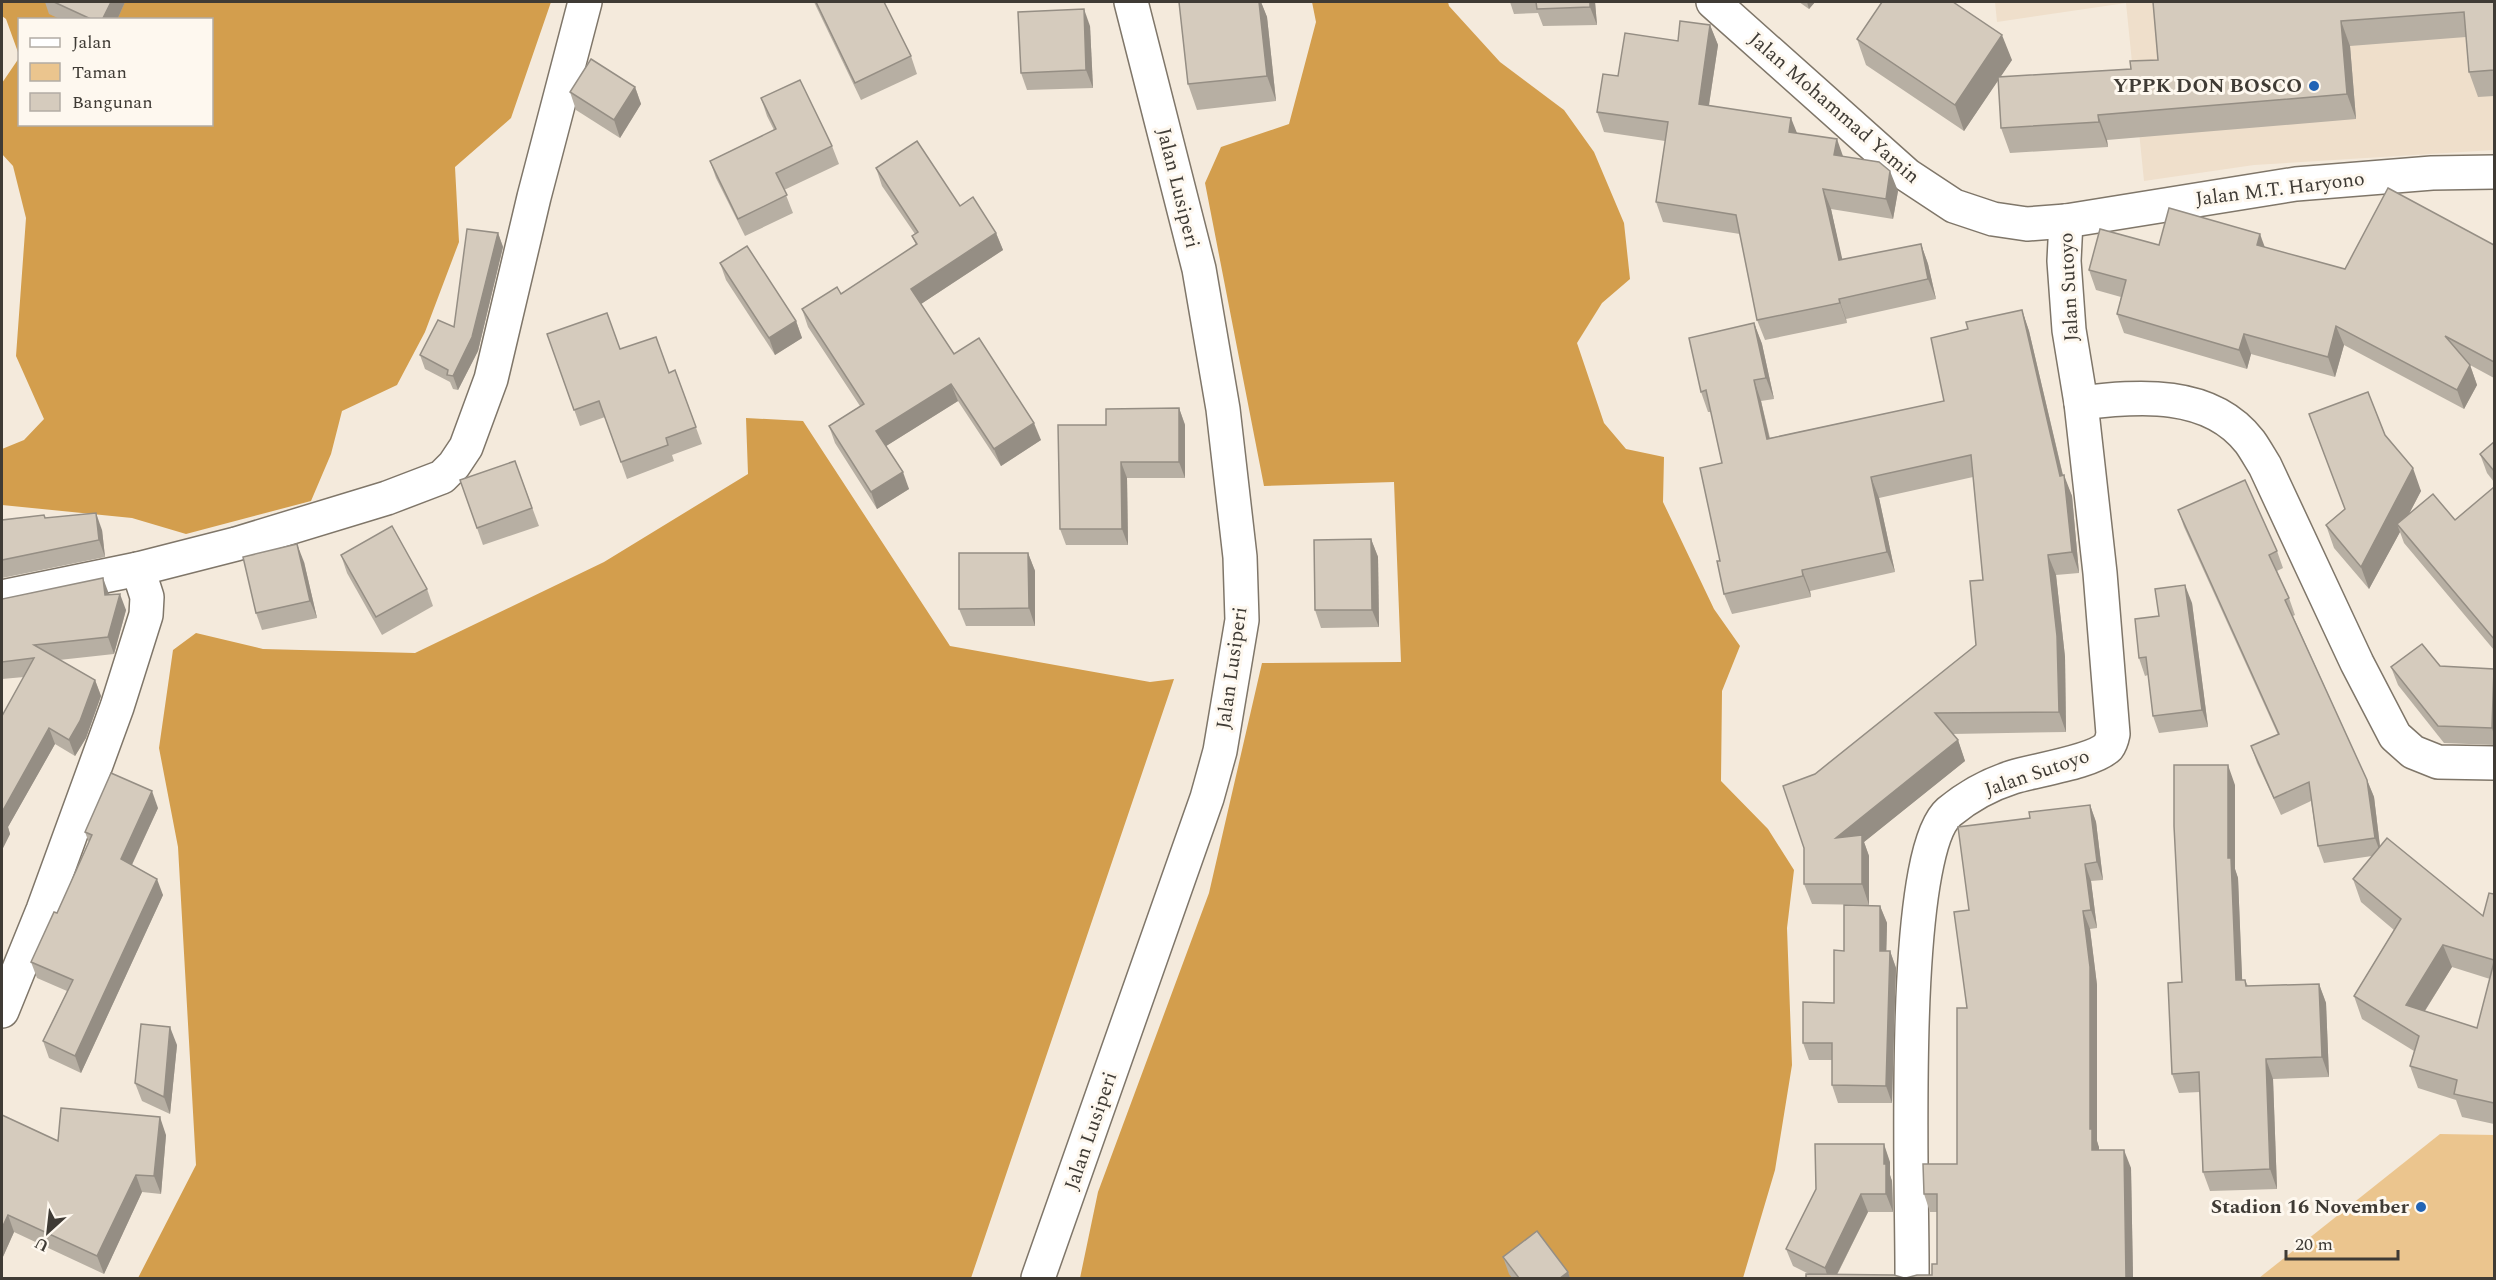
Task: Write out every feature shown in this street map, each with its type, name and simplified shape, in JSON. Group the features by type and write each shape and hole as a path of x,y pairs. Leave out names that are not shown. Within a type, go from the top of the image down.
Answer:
{"main road":[{"path":"2,597 138,569 236,544 387,498 442,477 454,465 466,447 491,379 531,208 585,2"},
{"name":"Jalan Lusiperi","path":"1038,1278 1208,798 1220,751 1242,620 1240,557 1223,409 1199,269 1131,2"},
{"name":"Jalan Mohammad Yamin","path":"1713,2 1907,175 1954,206 1994,219 2027,224 2066,220"},
{"name":"Jalan M.T. Haryono","path":"2066,220 2296,184 2432,173 2494,172"},
{"name":"Jalan Sutoyo","path":"1912,1278 1910,1175 1917,921 1924,878 1937,830 1950,811 1978,792 2011,778 2087,757 2107,748 2113,734 2100,573 2081,403 2069,330 2064,261 2066,220"},
{"path":"2081,403 2124,398 2185,401 2228,422 2249,441 2265,466 2357,663 2395,736 2414,752 2438,762 2494,763"},
{"path":"2,1011 43,910 130,666 147,605 138,569"}],"shaded area":[{"path":"2,2 551,2 511,118 455,167 459,242 425,332 397,385 342,411 331,454 311,501 186,534 132,518 2,505 2,449 24,440 44,419 16,356 26,218 13,166 2,154 2,83 18,59 18,126 213,126 213,18 18,18 18,52 6,19 2,16"},
{"path":"1312,2 1448,2 1449,6 1500,62 1564,110 1594,152 1624,223 1630,279 1602,303 1577,343 1604,423 1626,449 1664,457 1663,502 1714,609 1740,646 1722,691 1721,781 1768,829 1794,870 1787,928 1792,1065 1775,1170 1743,1278 1080,1278 1098,1192 1209,893 1262,663 1401,662 1394,482 1264,486 1205,183 1221,147 1289,124 1316,22"},
{"name":"YPPK DON BOSCO","path":"1995,2 2494,2 2494,150 2254,165 2144,181 2126,3 1997,22"},
{"path":"746,418 803,421 950,646 1150,682 1174,679 971,1278 138,1278 196,1165 178,847 159,748 173,650 196,633 263,649 415,653 604,562 748,474"}],"green space":[{"name":"Stadion 16 November","path":"2440,1134 2494,1135 2494,1278 2259,1278"}],"building":[{"path":"54,2 111,2 103,18 89,18"},
{"path":"816,2 884,2 911,56 855,83"},
{"path":"1179,2 1259,2 1267,76 1188,84"},
{"path":"1536,2 1590,2 1590,7 1537,9"},
{"path":"1882,2 1953,2 2002,35 1955,105 1857,39"},
{"path":"2153,2 2494,2 2494,70 2469,72 2464,12 2341,21 2347,94 2098,115 2099,122 2001,128 1998,77 2131,69 2130,61 2158,60"},
{"path":"1084,9 1086,70 1021,73 1018,12"},
{"path":"1680,21 1710,25 1699,104 1791,118 1789,132 1837,139 1834,155 1879,162 1890,171 1886,199 1823,189 1839,260 1921,244 1928,279 1839,299 1840,303 1757,320 1736,215 1656,202 1668,122 1597,112 1603,74 1618,76 1625,33 1678,41"},
{"path":"591,59 635,87 614,120 570,92"},
{"path":"800,80 832,146 776,173 787,195 738,219 710,161 776,129 761,98"},
{"path":"917,141 960,206 973,197 996,233 911,289 954,354 979,338 1034,423 994,449 951,384 876,431 903,472 871,492 829,426 864,404 802,309 837,287 841,294 917,244 912,236 918,232 876,168"},
{"path":"2388,188 2494,245 2494,362 2445,336 2470,365 2457,390 2336,326 2328,357 2244,334 2239,350 2117,314 2126,280 2089,270 2100,229 2159,245 2169,208 2260,234 2257,245 2345,269"},
{"path":"467,229 498,233 472,337 453,376 447,375 448,370 420,355 438,320 454,327"},
{"path":"747,246 796,321 769,338 720,263"},
{"path":"2022,310 2060,476 2064,475 2072,552 2048,555 2057,636 2059,712 1935,713 1958,740 1836,838 1862,835 1862,884 1804,884 1804,848 1783,786 1815,774 1976,645 1970,581 1983,580 1971,455 1871,477 1887,552 1802,570 1803,576 1724,594 1717,561 1720,561 1700,468 1722,463 1706,390 1701,392 1689,338 1754,323 1766,378 1754,380 1767,439 1944,401 1931,338 1968,329 1966,322"},
{"path":"607,313 620,349 656,337 669,373 675,370 696,427 666,438 668,445 621,462 599,401 574,410 547,334"},
{"path":"2368,392 2385,435 2413,468 2361,567 2326,525 2345,509 2309,414"},
{"path":"1179,408 1179,462 1121,462 1122,529 1060,529 1058,425 1106,425 1106,409"},
{"path":"2494,442 2494,471 2480,454"},
{"path":"515,461 532,508 477,528 460,480"},
{"path":"2245,480 2277,551 2269,555 2289,598 2285,600 2367,780 2375,838 2318,846 2309,782 2274,798 2251,746 2279,734 2178,510"},
{"path":"2494,487 2494,639 2397,524 2433,494 2455,520"},
{"path":"96,513 99,540 2,560 2,520 44,515 45,518"},
{"path":"392,526 427,589 376,617 341,555"},
{"path":"1371,539 1372,610 1315,610 1314,540"},
{"path":"297,544 310,601 256,613 243,557"},
{"path":"959,553 1028,553 1029,608 959,609"},
{"path":"103,578 105,595 120,594 108,637 34,645 95,680 80,721 69,740 49,728 2,812 2,716 34,658 2,662 2,599"},
{"path":"2185,585 2202,710 2153,716 2146,657 2139,658 2135,619 2159,616 2155,589"},
{"path":"2422,644 2440,666 2494,669 2492,728 2438,726 2391,667"},
{"path":"2174,765 2228,765 2228,858 2231,858 2236,980 2245,980 2246,986 2319,984 2322,1057 2266,1059 2270,1169 2203,1172 2199,1072 2172,1074 2168,983 2182,982 2174,826"},
{"path":"111,773 152,791 121,859 157,879 75,1056 43,1041 73,980 31,962 54,912 57,913 92,835 85,832"},
{"path":"2090,805 2097,862 2085,864 2091,910 2083,911 2090,967 2090,1129 2092,1129 2092,1150 2124,1150 2126,1278 1906,1278 1932,1275 1932,1264 1937,1264 1937,1194 1924,1194 1923,1164 1957,1164 1957,1008 1967,1008 1954,912 1969,910 1958,827 2030,818 2029,812"},
{"path":"2387,838 2483,916 2489,893 2494,894 2494,960 2443,945 2406,1005 2477,1028 2494,962 2494,1103 2454,1094 2457,1080 2410,1066 2419,1036 2354,996 2401,919 2353,879"},
{"path":"1844,905 1880,906 1880,951 1890,951 1886,1086 1832,1085 1832,1043 1803,1043 1803,1002 1834,1003 1834,950 1844,951"},
{"path":"141,1024 170,1027 164,1097 135,1083"},
{"path":"61,1108 160,1117 154,1176 136,1175 97,1256 8,1215 2,1228 2,1115 58,1141"},
{"path":"1815,1144 1884,1144 1884,1164 1886,1164 1886,1194 1861,1194 1825,1268 1786,1249 1816,1189"},
{"path":"1537,1231 1568,1272 1560,1278 1519,1278 1503,1257"},
{"path":"1806,1274 1894,1275 1904,1278 1806,1278"}],"place":[{"name":"YPPK DON BOSCO","path":"2314,86"},
{"name":"Stadion 16 November","path":"2421,1207"}]}
